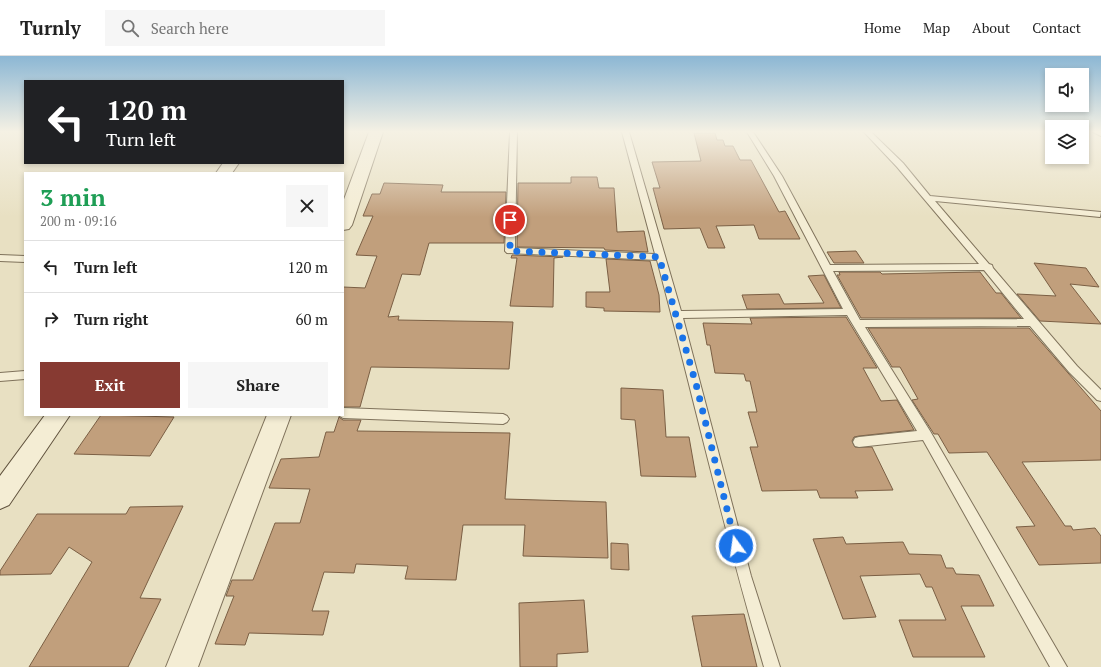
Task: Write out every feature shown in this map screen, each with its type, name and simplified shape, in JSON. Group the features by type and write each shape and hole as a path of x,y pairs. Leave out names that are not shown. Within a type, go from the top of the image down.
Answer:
{"street":[{"path":"344,222 366,161"},
{"path":"0,497 57,416"},
{"path":"182,667 279,416"}],"lane":[{"path":"512,161 510,251 659,257"},
{"path":"634,161 659,257 696,384 744,576 772,667"},
{"path":"768,161 778,176 850,312 926,435 1060,667"},
{"path":"896,161 989,267 1073,369 1101,397"},
{"path":"929,198 1100,214"},
{"path":"0,258 24,259"},
{"path":"827,268 989,267"},
{"path":"676,315 850,312"},
{"path":"858,324 1034,322"},
{"path":"0,377 24,375"},
{"path":"344,413 503,418"},
{"path":"859,442 926,435"}],"building":[{"path":"751,161 779,212 785,211 800,239 759,239 754,225 716,226 725,248 708,248 700,228 664,229 653,188 660,188 652,162"},
{"path":"571,177 597,177 599,188 614,188 617,232 644,231 648,252 605,250 604,248 517,247 518,183 571,183"},
{"path":"384,183 443,185 441,192 506,192 504,243 429,243 420,275 402,274 388,317 399,316 398,320 513,322 509,369 371,367 360,407 344,407 344,287 365,288 377,256 356,255 373,216 363,216 372,194 380,194"},
{"path":"856,251 864,263 834,263 827,252"},
{"path":"512,255 563,257 554,258 553,307 510,306 517,258 511,258"},
{"path":"606,259 650,261 659,295 660,312 604,311 604,308 586,307 586,292 610,292"},
{"path":"1034,263 1086,268 1099,287 1070,284 1101,324 1040,321 1017,294 1056,296"},
{"path":"839,272 880,272 882,274 980,272 996,293 1001,293 1021,318 861,318 837,275 840,275"},
{"path":"824,275 841,308 747,309 742,295 779,294 784,304 824,303 808,276"},
{"path":"846,317 877,368 863,368 881,401 897,400 914,430 859,436 854,437 852,441 855,447 872,447 893,490 855,491 858,498 820,498 817,490 762,491 750,447 758,447 748,412 757,412 750,381 746,381 744,374 715,373 710,345 707,345 703,323 752,324 750,318"},
{"path":"868,328 1029,328 1101,411 1101,460 1022,462 1065,526 1071,526 1073,530 1095,528 1101,536 1101,563 1039,565 1016,527 1035,526 987,452 949,453 938,434 934,434 912,400 918,399 900,367 892,367"},
{"path":"621,388 663,390 666,437 689,437 696,477 641,476 635,420 621,419"},
{"path":"100,416 174,417 150,456 74,454"},
{"path":"339,417 343,420 361,420 357,431 510,433 505,499 606,502 608,558 523,556 525,525 463,525 456,580 405,579 408,566 356,564 354,573 324,572 312,611 329,611 323,635 249,633 245,645 215,644 234,596 226,596 232,580 253,580 275,523 300,523 310,489 269,488 281,459 319,457 326,432 334,432"},
{"path":"183,506 140,598 161,599 128,667 29,667 92,562 69,547 51,574 0,575 0,571 37,514 126,514 130,507"},
{"path":"843,537 846,544 903,542 909,554 941,555 946,568 953,568 956,574 979,575 994,606 961,606 985,657 913,657 899,620 946,620 932,587 926,587 920,574 860,576 876,617 843,619 813,539"},
{"path":"611,543 628,544 629,570 611,569"},
{"path":"584,600 588,652 557,654 557,667 520,667 519,603"},
{"path":"744,614 757,667 702,667 692,616"}],"route":[{"path":"510,220 510,251 659,257 696,384 736,546"}]}
